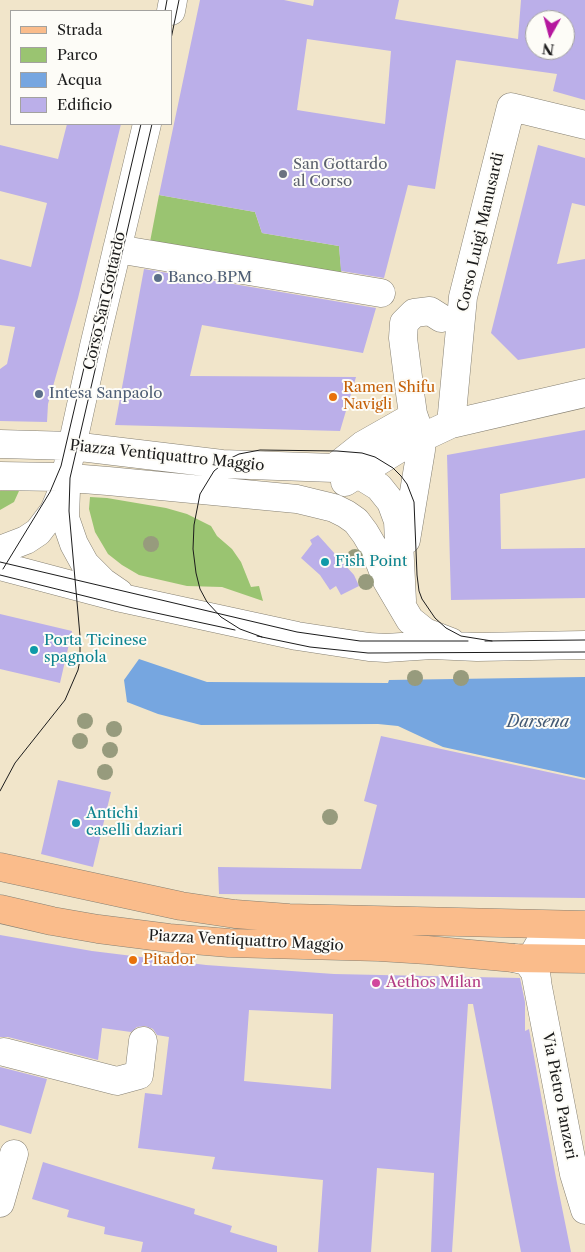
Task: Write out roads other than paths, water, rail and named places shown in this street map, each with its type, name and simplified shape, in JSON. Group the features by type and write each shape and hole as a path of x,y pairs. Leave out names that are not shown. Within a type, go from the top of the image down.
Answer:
{"main road":[{"name":"Piazza Ventiquattro Maggio","path":"0,867 181,906 226,913 289,918 585,925"},
{"name":"Piazza Ventiquattro Maggio","path":"0,909 70,924 170,938 229,943 419,949 463,954 528,966 585,959"}],"street":[{"name":"Corso Luigi Manusardi","path":"451,424 463,297 511,107 585,126"},
{"name":"Corso San Gottardo","path":"66,478 147,125"},
{"path":"117,249 380,293"},
{"path":"417,425 403,338 404,323 414,313 430,312 441,318"},
{"name":"Piazza Ventiquattro Maggio","path":"0,444 72,446 222,464 346,471 378,461 417,425 451,424 585,393"},
{"name":"Piazza Ventiquattro Maggio","path":"400,556 407,538 420,457 417,425"},
{"name":"Piazza Ventiquattro Maggio","path":"297,499 328,491 346,471"},
{"name":"Piazza Ventiquattro Maggio","path":"346,471 379,487 391,502 398,521 403,607"},
{"name":"Piazza Ventiquattro Maggio","path":"0,476 66,478 297,499 334,508 356,522 365,533 375,550 387,582 410,620 425,632 446,641 477,646"},
{"path":"0,550 26,540 38,532 54,511 66,478"},
{"path":"66,478 65,518 68,532 85,564 103,582 116,590 122,598"},
{"path":"0,566 122,598 291,635 369,647 585,645"},
{"path":"528,966 536,946 547,939 585,940"},
{"name":"Via Pietro Panzeri","path":"528,966 574,1174 585,1210"},
{"path":"4,1052 117,1080 139,1075 143,1041"},
{"path":"0,1203 14,1154"}],"water":[{"name":"Darsena","path":"139,659 207,682 388,683 389,680 585,677 585,778 443,747 398,726 378,724 201,725 158,714 127,702 124,680"}],"tram line":[{"path":"165,10 167,0"},
{"path":"172,34 179,0"},
{"path":"3,569 50,492 61,466 141,125"},
{"path":"0,791 15,763 65,700 78,670 80,636 69,511 70,478 152,125"},
{"path":"262,637 240,629 221,617 207,602 200,589 193,549 194,525 200,494 214,471 239,454 260,450 337,451 362,453 375,457 393,468 401,476 407,484 414,502 417,575 422,599 435,618 446,628 461,636 492,641"},
{"path":"0,562 297,632 360,641 468,641"},
{"path":"0,575 133,608 235,630"},
{"path":"257,636 310,647 368,653 585,652"},
{"path":"485,641 585,640"}],"place":[{"name":"San Gottardo al Corso","path":"283,174"},
{"name":"Banco BPM","path":"158,278"},
{"name":"Intesa Sanpaolo","path":"39,394"},
{"name":"Ramen Shifu Navigli","path":"333,397"},
{"name":"Fish Point","path":"325,562"},
{"name":"Porta Ticinese spagnola","path":"34,650"},
{"name":"Antichi caselli daziari","path":"76,823"},
{"name":"Pitador","path":"133,960"},
{"name":"Aethos Milan","path":"376,983"}]}
